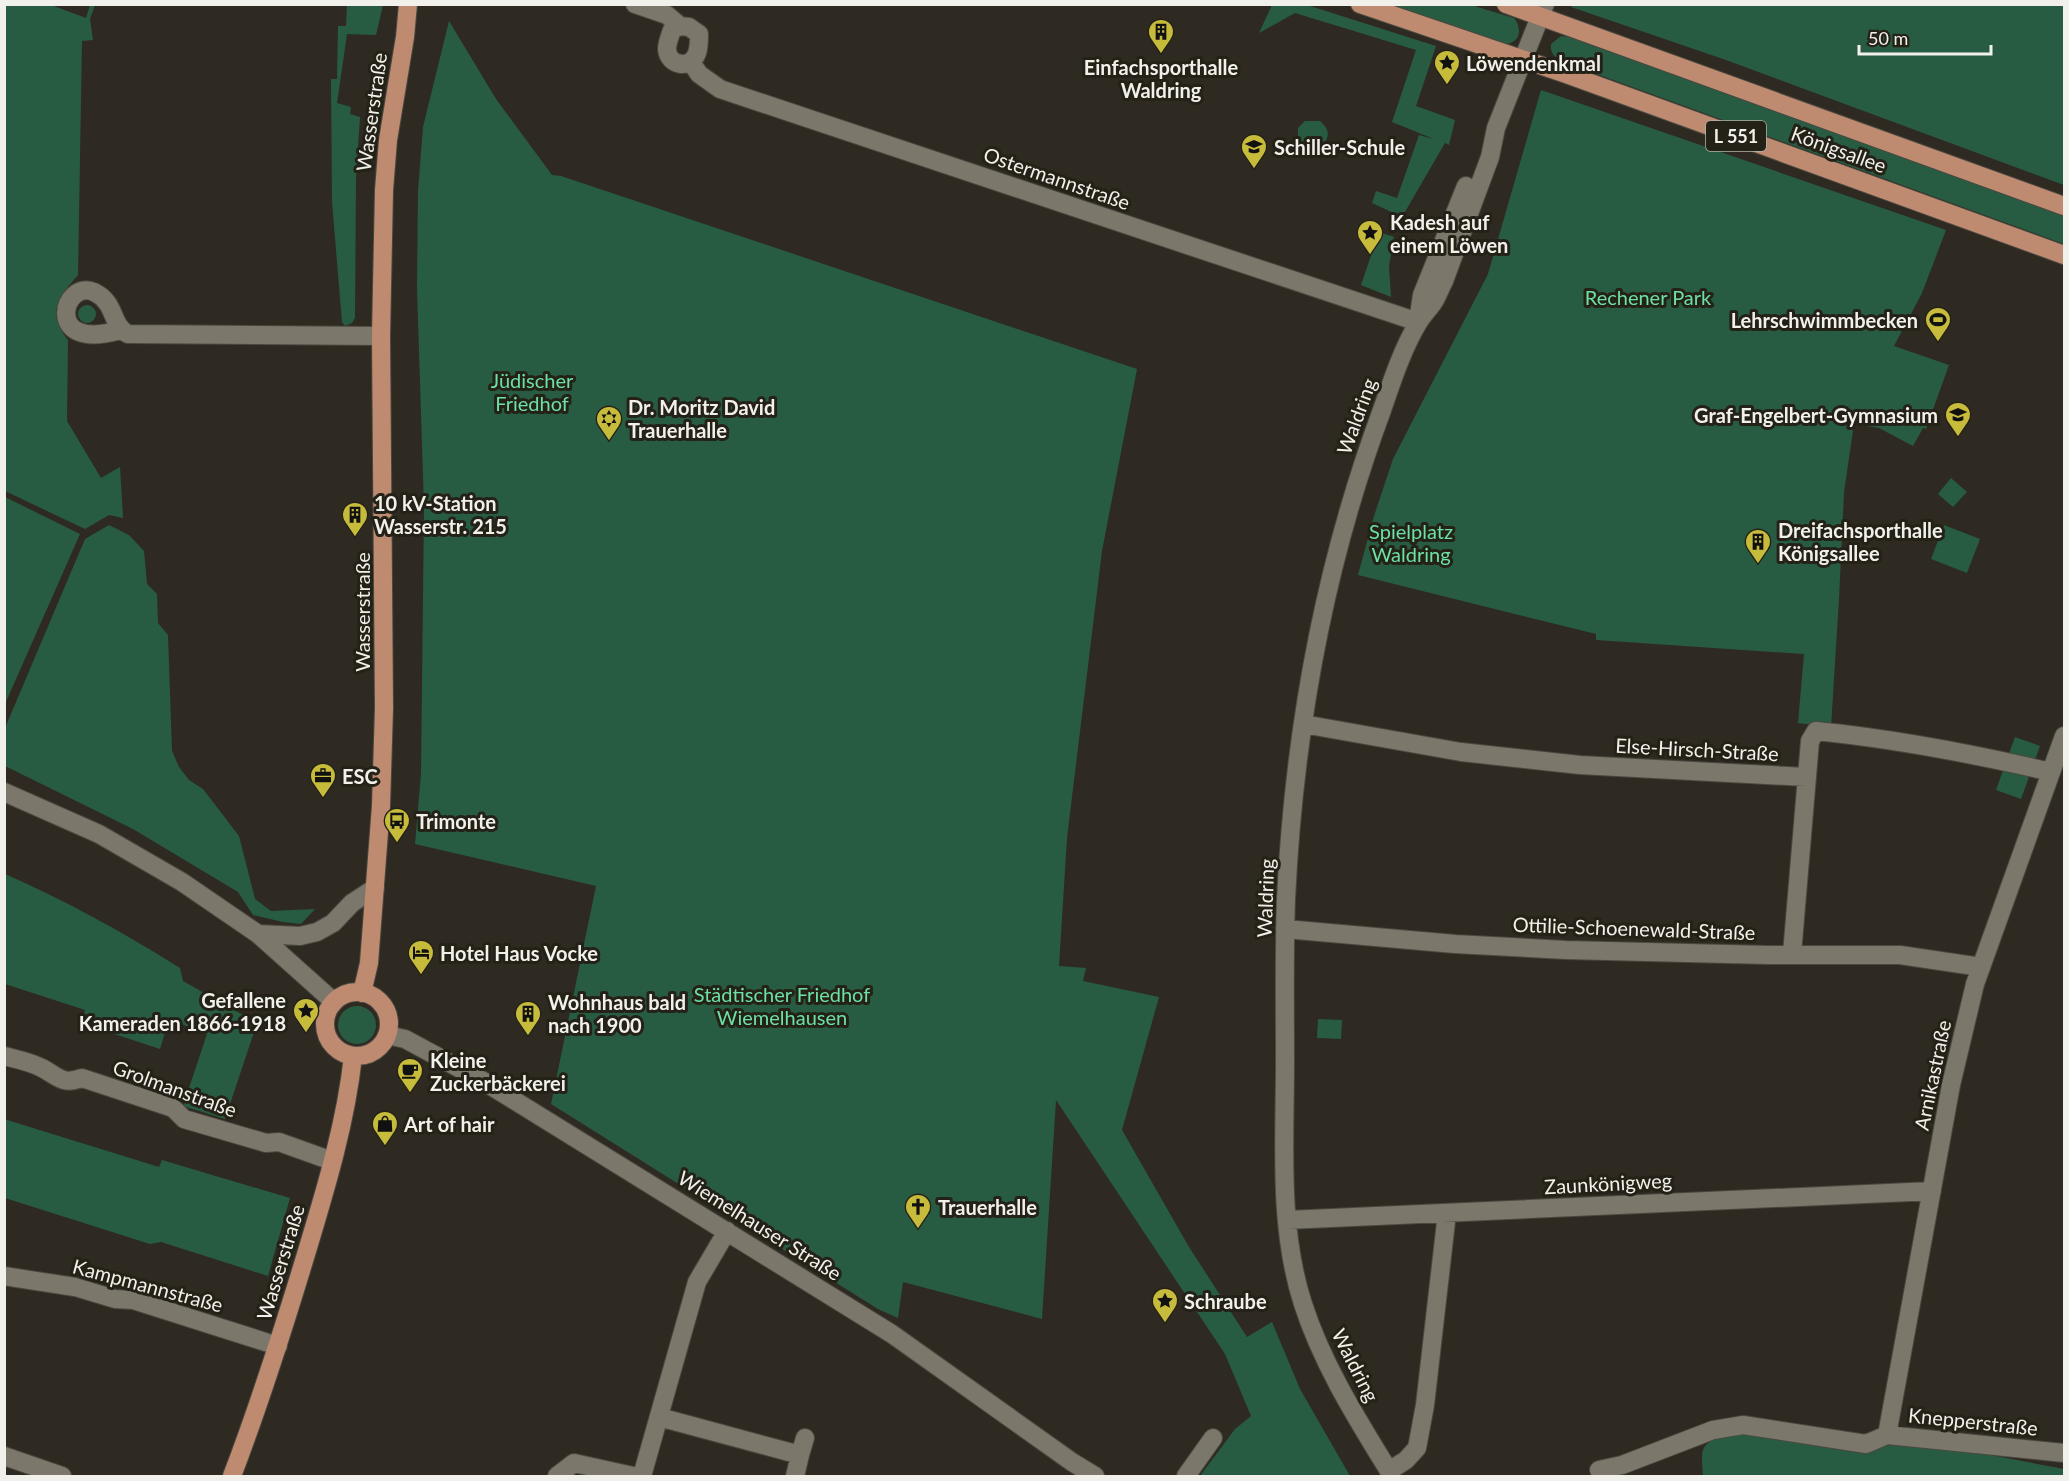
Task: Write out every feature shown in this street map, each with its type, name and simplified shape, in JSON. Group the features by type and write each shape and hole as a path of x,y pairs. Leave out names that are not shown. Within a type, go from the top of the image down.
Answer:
{"main road":[{"name":"Wasserstraße","path":"362,993 369,963 375,888 381,806 384,708 381,336 386,160 408,4"},
{"name":"Wasserstraße","path":"405,37 421,4"},
{"name":"Königsallee","path":"1360,4 1524,60 2064,255"},
{"name":"Königsallee","path":"1506,4 1543,10 2064,206"},
{"path":"352,993 362,993 373,997 381,1004 387,1013 389,1024 387,1035 373,1052 363,1056 353,1056 342,1053 333,1045 327,1035 325,1023 327,1012 334,1002 352,993"},
{"name":"Wasserstraße","path":"232,1476 278,1346 332,1161 344,1115 353,1056"}],"street":[{"path":"635,4 667,15 680,26 689,27 699,34 697,54 691,62"},
{"name":"Waldring","path":"1447,1213 1419,1441 1417,1448 1390,1474 1321,1351 1295,1274 1287,1220 1285,928 1293,800 1303,724 1326,597 1347,515 1382,409 1418,322 1435,300 1444,281 1490,157 1496,128 1543,10"},
{"name":"Ostermannstraße","path":"680,26 672,30 667,53 674,62 684,65 691,62 699,74 720,89 1418,322"},
{"path":"120,330 128,334 381,336"},
{"name":"Else-Hirsch-Straße","path":"1303,724 1461,752 1580,765 1806,777 1810,741 1816,731 1986,757 2051,772"},
{"name":"Arnikastraße","path":"1887,1435 1951,1085 1981,967 2064,738"},
{"path":"1792,954 1806,777"},
{"path":"4,792 99,834 182,882 258,934 334,1002"},
{"path":"258,934 300,936 317,932 333,924 352,903 375,888"},
{"name":"Ottilie-Schoenewald-Straße","path":"1285,928 1455,944 1566,951 1900,955 1981,967"},
{"name":"Wiemelhauser Straße","path":"387,1035 405,1039 452,1063 727,1231 892,1334 1095,1476"},
{"name":"Grolmanstraße","path":"4,1056 41,1067 57,1078 71,1082 82,1078 172,1108 184,1119 266,1143 279,1142 332,1161"},
{"name":"Zaunkönigweg","path":"1287,1220 1932,1191"},
{"path":"642,1476 697,1282 727,1231"},
{"name":"Kampmannstraße","path":"4,1276 75,1287 115,1299 133,1300 278,1346"},
{"path":"659,1417 802,1447 795,1476"},
{"name":"Knepperstraße","path":"1599,1470 1622,1465 1713,1430 1743,1425 1866,1444 1887,1435 2064,1453"},
{"path":"1186,1476 1213,1438"},
{"path":"4,1456 62,1476"},
{"path":"557,1476 574,1463 633,1476"}],"green space":[{"path":"4,5 51,5 86,18 90,5 95,5 90,19 93,40 82,41 78,275 60,298 56,313 61,330 68,340 67,421 101,478 120,467 123,518 109,515 85,529 5,491"},
{"path":"347,5 383,5 376,35 347,34 337,103 351,107 350,114 360,117 356,177 355,318 352,323 345,326 342,322 332,202 331,79 337,79 338,26 346,26"},
{"path":"1272,5 1307,5 1436,46 1416,106 1455,120 1449,145 1445,143 1402,217 1372,203 1376,191 1397,198 1419,135 1434,139 1392,122 1416,50 1295,13 1259,33"},
{"path":"1386,5 1471,5 1514,18 1519,34 1515,40 1506,44"},
{"path":"1572,5 2064,5 2064,185 1726,60 1571,7"},
{"path":"449,21 496,99 552,175 561,176 1137,369 1102,551 1067,838 1059,966 1086,968 1083,981 1159,997 1122,1130 1189,1247 1247,1337 1272,1322 1300,1389 1350,1476 1200,1476 1235,1429 1251,1416 1225,1354 1056,1100 1042,1319 903,1282 898,1318 878,1309 551,1104 596,886 415,844 421,774 424,508 417,288 418,191 423,127"},
{"path":"1561,36 2064,216 2064,244 1561,61 1553,54 1551,44"},
{"name":"Rechener Park","path":"1541,90 1946,230 1922,293 1894,346 1949,365 1926,429 1923,428 1913,446 1879,428 1854,424 1844,492 1831,727 1798,723 1804,654 1596,640 1596,634 1358,575 1393,459 1488,274"},
{"path":"1305,121 1320,121 1326,128 1327,138 1322,150 1309,151 1298,143 1298,128"},
{"path":"1379,232 1394,237 1389,266 1391,297 1361,285"},
{"path":"83,305 91,305 96,310 94,321 83,323 78,318 78,310"},
{"path":"1951,478 1967,492 1953,507 1938,494"},
{"path":"5,497 80,534 5,704"},
{"path":"109,525 129,535 144,551 147,584 157,594 158,623 168,635 172,751 179,767 189,780 203,789 239,836 255,899 271,911 315,909 301,924 253,915 238,892 133,829 5,766 5,728 85,539"},
{"path":"1944,525 1980,539 1967,573 1931,559"},
{"path":"2015,737 2040,746 2021,799 1996,790"},
{"path":"5,874 72,906 137,942 180,968 183,981 257,1023 225,1119 183,1106 207,1034 169,1019 160,1049 81,1023 85,1010 5,984"},
{"path":"357,1006 371,1011 376,1025 371,1039 357,1044 343,1039 338,1025 343,1011"},
{"path":"1318,1019 1342,1020 1341,1039 1317,1038"},
{"path":"4,1119 159,1167 162,1160 290,1198 268,1276 161,1242 150,1244 5,1198"},
{"path":"1735,1433 1866,1447 1914,1443 1949,1447 2064,1469 2064,1476 1703,1476 1703,1450 1710,1442"}],"place":[{"name":"Einfachsporthalle Waldring","path":"1161,55"},
{"name":"Löwendenkmal","path":"1447,86"},
{"name":"Schiller-Schule","path":"1254,170"},
{"name":"Kadesh auf einem Löwen","path":"1370,256"},
{"name":"Lehrschwimmbecken","path":"1938,343"},
{"name":"Graf-Engelbert-Gymnasium","path":"1958,438"},
{"name":"Dr. Moritz David Trauerhalle","path":"609,442"},
{"name":"10 kV-Station Wasserstr. 215","path":"355,538"},
{"name":"Dreifachsporthalle Königsallee","path":"1758,565"},
{"name":"ESC","path":"323,799"},
{"name":"Trimonte","path":"397,844"},
{"name":"Hotel Haus Vocke","path":"421,976"},
{"name":"Gefallene Kameraden 1866-1918","path":"306,1034"},
{"name":"Wohnhaus bald nach 1900","path":"528,1037"},
{"name":"Kleine Zuckerbäckerei","path":"410,1094"},
{"name":"Art of hair","path":"385,1147"},
{"name":"Trauerhalle","path":"918,1230"},
{"name":"Schraube","path":"1165,1324"}],"park label":[{"name":"Jüdischer Friedhof","path":"532,392"},
{"name":"Spielplatz Waldring","path":"1411,542"},
{"name":"Städtischer Friedhof Wiemelhausen","path":"782,1006"}]}
